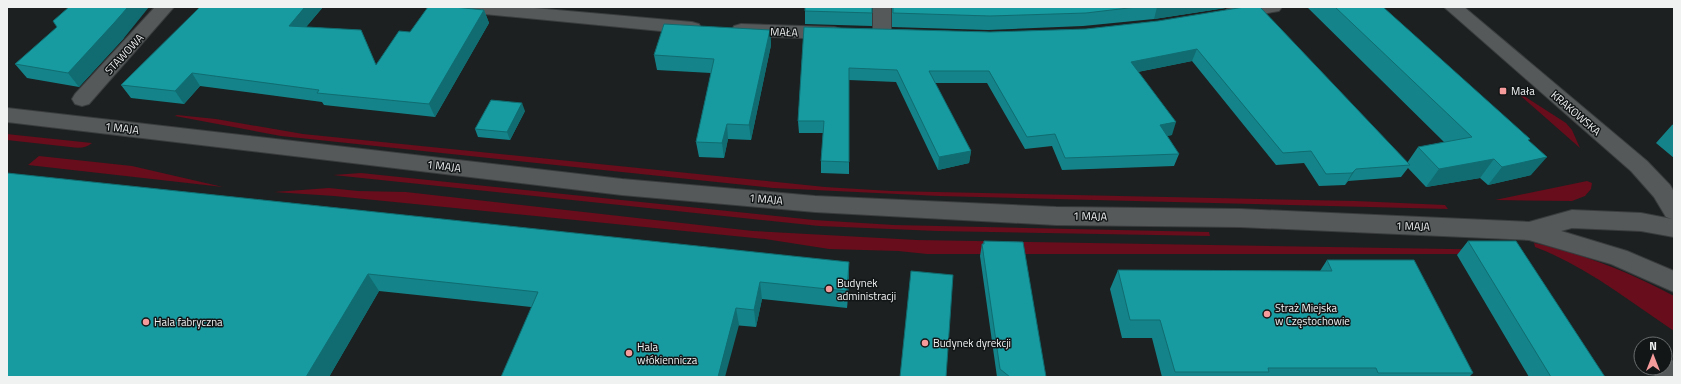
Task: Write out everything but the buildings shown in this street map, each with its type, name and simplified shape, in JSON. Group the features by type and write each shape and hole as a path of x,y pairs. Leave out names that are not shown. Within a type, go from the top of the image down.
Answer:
{"main road":[{"name":"STAWOWA","path":"82,99 165,7"},
{"name":"MAŁA","path":"462,7 716,29 874,35 882,7"},
{"path":"1214,16 1273,7"},
{"name":"KRAKOWSKA","path":"1453,7 1639,166 1662,191 1674,210"},
{"name":"1 MAJA","path":"7,115 622,187 815,204 1056,216 1240,218 1529,231 1563,242 1601,251 1674,282"},
{"name":"1 MAJA","path":"1529,231 1572,219 1635,222 1674,228"},
{"path":"1667,377 1674,371"}],"shaded area":[{"path":"1513,89 1566,123 1572,130 1580,148"},
{"path":"175,116 216,119 303,134 825,187 891,191 1356,201 1445,205 1448,209 939,196 773,188 281,136"},
{"path":"7,134 92,143 79,148 7,140"},
{"path":"39,156 132,166 223,187 28,165"},
{"path":"361,173 814,220 894,225 1209,232 1210,236 937,231 819,226 333,175"},
{"path":"1587,181 1592,183 1591,189 1585,196 1572,201 1495,200"},
{"path":"329,188 358,191 406,192 753,231 917,240 1511,250 1516,254 927,254 898,251 829,249 765,239 334,196 274,192"},
{"path":"1534,243 1553,247 1588,258 1640,279 1674,296 1674,331 1590,274 1535,247"}],"place":[{"name":"Mała","path":"1503,91"},
{"name":"Budynek administracji","path":"829,289"},
{"name":"Straż Miejska w Częstochowie","path":"1267,314"},
{"name":"Hala fabryczna","path":"146,322"},
{"name":"Budynek dyrekcji","path":"925,343"},
{"name":"Hala włókiennicza","path":"629,353"}]}
